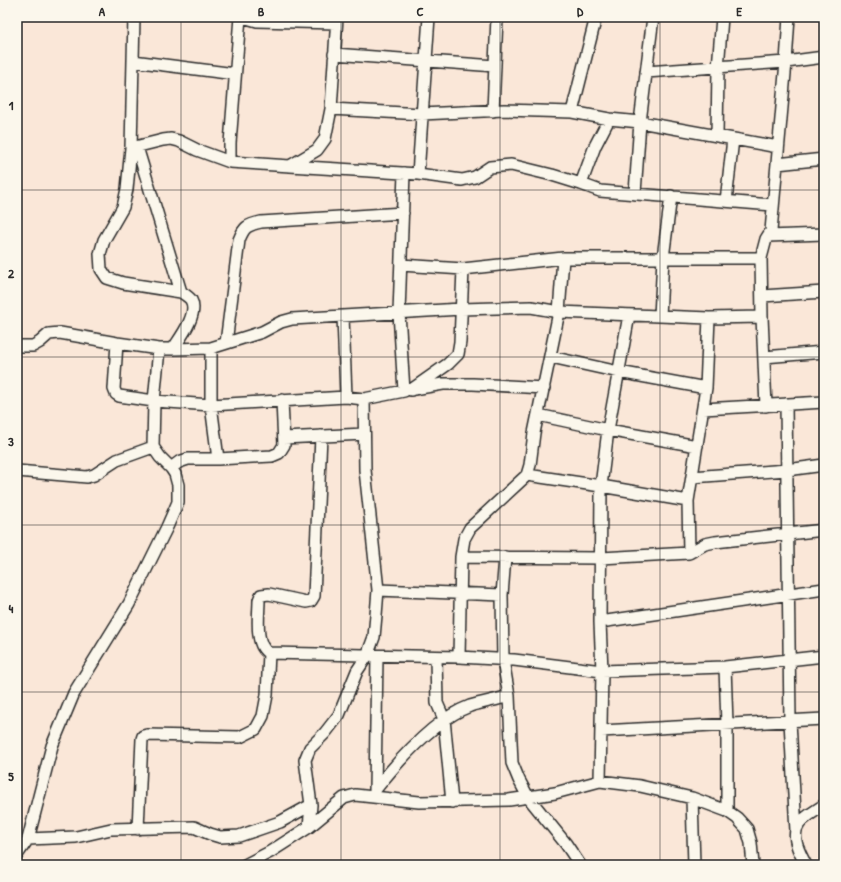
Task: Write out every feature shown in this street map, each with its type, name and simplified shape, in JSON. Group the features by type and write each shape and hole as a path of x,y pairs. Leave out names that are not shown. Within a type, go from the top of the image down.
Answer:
{"street":[{"path":"134,17 134,148 123,208 104,240 100,254 101,269 107,278 123,283 181,292 191,300 193,308 190,322 173,349"},
{"path":"230,162 235,74 241,17 257,19 336,20 331,109 325,139 317,150 290,166"},
{"path":"418,174 425,61 430,17"},
{"path":"493,111 497,17"},
{"path":"572,112 596,17"},
{"path":"635,193 640,122 653,17"},
{"path":"717,136 718,68 722,17"},
{"path":"766,406 762,317 762,258 766,239 771,231 789,17"},
{"path":"334,54 495,66"},
{"path":"646,72 718,68 824,57"},
{"path":"133,61 235,74"},
{"path":"331,109 422,114 517,110 572,112 609,119 640,122 778,147"},
{"path":"581,184 595,146 609,119"},
{"path":"134,148 171,139 230,162 404,173 468,179 475,177 490,167 511,165 552,175 600,191 773,205"},
{"path":"726,201 733,139"},
{"path":"134,148 181,292"},
{"path":"777,164 824,159"},
{"path":"404,173 399,313 407,390"},
{"path":"660,316 663,258 671,196"},
{"path":"226,343 239,240 243,231 250,224 268,221 403,213"},
{"path":"768,236 824,234"},
{"path":"401,265 463,269 563,258 762,258"},
{"path":"459,657 461,558 464,539 470,528 527,475 559,312 563,258"},
{"path":"407,390 448,364 458,354 460,342 463,269"},
{"path":"762,296 824,292"},
{"path":"17,346 33,346 50,334 60,333 159,349 211,348 262,332 281,322 292,319 461,309 531,307 559,312 709,318 762,317"},
{"path":"600,781 602,671 600,622 601,486 608,430 629,315"},
{"path":"343,316 346,397"},
{"path":"689,553 688,501 706,388 709,318"},
{"path":"117,343 114,389 116,394 119,396 154,401 211,405 346,397 364,399 443,384 544,388"},
{"path":"211,348 211,405 218,459"},
{"path":"17,855 28,839 52,746 74,693 129,604 178,502 177,479 172,468 160,457 153,447 154,401 159,349"},
{"path":"764,357 824,352"},
{"path":"551,357 619,372 706,388"},
{"path":"364,399 365,470 378,590 372,656 375,793"},
{"path":"172,468 183,459 218,459 272,456 279,454 284,445 282,400"},
{"path":"703,409 824,402"},
{"path":"786,404 790,721 796,838 798,849 806,865"},
{"path":"538,415 608,430 697,446"},
{"path":"284,438 364,434"},
{"path":"321,436 314,596 311,601 306,602 269,594 261,596 259,600 259,640 262,647 269,653 436,658 459,657 514,660 602,671 725,667 824,656"},
{"path":"17,471 87,477 94,475 117,460 153,447"},
{"path":"692,477 787,470 824,465"},
{"path":"527,475 688,501"},
{"path":"461,558 601,558 689,553 710,543 824,530"},
{"path":"505,557 502,595 503,660 509,696 512,763 528,797 566,844 580,865"},
{"path":"600,622 824,589"},
{"path":"378,590 502,595"},
{"path":"138,829 143,736 240,737 256,729 263,716 269,653"},
{"path":"309,827 311,805 305,760 310,748 325,733 339,715 357,671 372,656"},
{"path":"436,658 437,703 444,719 452,802"},
{"path":"725,667 727,724 727,811"},
{"path":"375,793 392,768 444,719 470,706 509,696"},
{"path":"601,731 824,719"},
{"path":"245,865 270,852 309,827 344,798 355,795 375,793 419,802 509,800 554,793 600,781 640,786 692,798 727,811 747,828 750,834 753,865"},
{"path":"692,798 694,865"},
{"path":"28,839 76,837 111,829 194,827 220,837 239,836 280,822 311,805"},
{"path":"796,831 799,824 824,805"}]}
